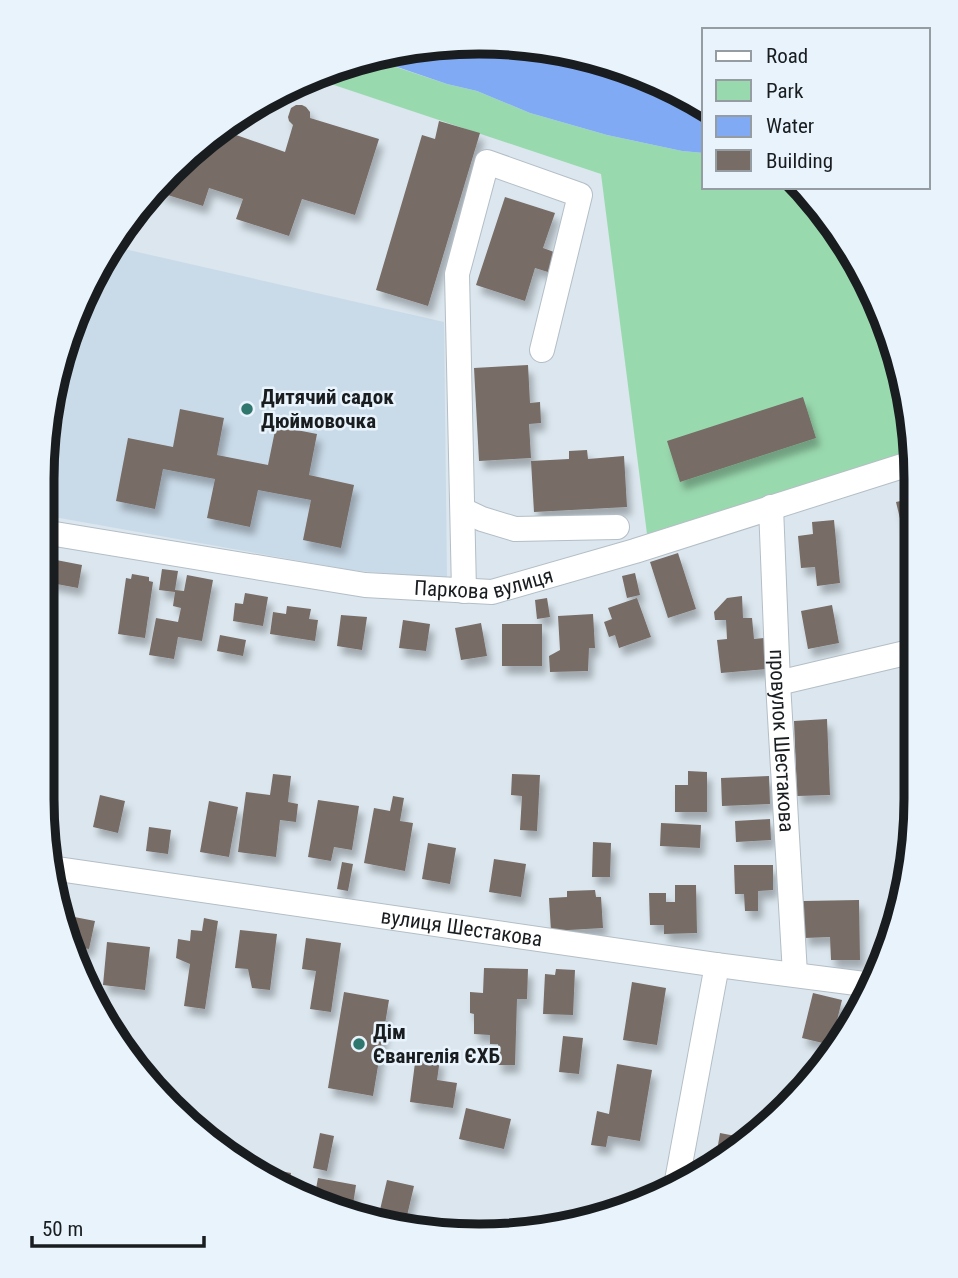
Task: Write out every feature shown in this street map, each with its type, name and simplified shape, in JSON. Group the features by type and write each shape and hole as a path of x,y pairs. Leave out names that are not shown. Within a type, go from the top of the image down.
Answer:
{"street":[{"path":"464,591 457,274 487,162 580,195 542,350"},
{"name":"Паркова вулиця","path":"54,534 365,585 492,592 635,551 904,466"},
{"name":"провулок Шестакова","path":"771,507 795,974"},
{"path":"463,510 514,529 617,527"},
{"path":"778,683 904,653"},
{"name":"вулиця Шестакова","path":"60,869 862,984"},
{"path":"678,1174 717,965"}],"shaded area":[{"name":"Дитячий садок Дюймовочка","path":"122,249 444,322 447,580 351,570 54,517 55,451 62,396 87,316"}],"green space":[{"path":"388,64 477,91 530,113 607,135 702,153 702,189 788,189 832,243 871,316 896,396 903,454 647,534 601,174 327,83"}],"water":[{"path":"479,54 534,58 589,69 642,87 702,118 702,153 607,135 530,113 477,91 388,64"}],"building":[{"path":"302,105 310,112 310,118 379,139 355,215 302,199 289,236 236,219 243,199 209,188 203,206 165,194 199,160 232,134 285,152 293,125 288,117 291,108"},
{"path":"439,121 480,133 428,306 376,290 422,135 435,139"},
{"path":"505,197 555,213 543,248 554,252 548,272 535,268 525,301 476,285"},
{"path":"528,365 530,403 540,402 541,423 529,424 531,458 479,461 474,368"},
{"path":"803,397 816,438 680,482 667,441"},
{"path":"180,409 224,418 217,455 268,465 276,426 317,434 309,475 354,485 341,548 303,540 311,500 258,490 250,527 207,518 215,479 163,469 155,509 116,501 128,438 173,447"},
{"path":"587,450 588,459 624,456 627,507 534,512 531,461 569,459 569,451"},
{"path":"904,500 904,535 896,502"},
{"path":"834,520 840,583 817,586 815,567 801,568 798,536 813,534 812,522"},
{"path":"678,553 696,609 668,618 650,562"},
{"path":"54,560 82,565 78,588 54,584"},
{"path":"162,569 178,571 175,590 184,591 187,575 213,580 202,641 178,637 174,659 149,655 156,618 178,622 181,608 173,606 175,592 159,590"},
{"path":"635,573 640,595 627,598 622,576"},
{"path":"132,574 149,577 149,581 153,582 145,638 118,634 126,578 131,579"},
{"path":"245,593 268,597 263,626 233,621 235,603 243,604"},
{"path":"742,596 743,618 752,618 754,639 764,638 767,669 721,673 717,640 727,639 726,620 715,620 714,612 727,598"},
{"path":"547,598 550,617 537,619 535,600"},
{"path":"637,598 651,637 619,648 615,635 609,637 604,622 612,619 608,608"},
{"path":"832,605 839,643 808,649 801,611"},
{"path":"287,606 311,609 309,619 318,620 315,641 270,634 273,612 286,614"},
{"path":"593,614 595,648 589,648 588,671 550,672 549,656 560,650 558,616"},
{"path":"341,615 367,617 362,650 337,646"},
{"path":"403,620 430,624 426,651 399,648"},
{"path":"481,623 487,656 461,660 455,628"},
{"path":"502,624 542,624 542,666 502,666"},
{"path":"220,635 246,640 243,656 217,651"},
{"path":"827,719 830,795 797,796 794,721"},
{"path":"688,771 707,772 707,812 675,812 675,785 688,785"},
{"path":"273,774 291,776 288,802 298,804 296,822 280,820 276,857 238,852 246,792 270,795"},
{"path":"512,774 540,775 537,831 520,830 522,796 511,795"},
{"path":"769,776 770,804 722,806 721,778"},
{"path":"100,795 125,801 118,833 93,827"},
{"path":"393,796 404,798 400,821 413,823 405,871 364,863 374,808 390,811"},
{"path":"318,800 359,806 352,850 334,847 331,861 308,857"},
{"path":"209,801 238,807 229,857 200,852"},
{"path":"770,819 771,840 736,842 735,821"},
{"path":"661,823 701,825 700,848 660,846"},
{"path":"149,827 171,830 168,854 146,851"},
{"path":"593,842 611,843 610,877 592,877"},
{"path":"428,843 456,848 450,884 422,879"},
{"path":"494,859 526,864 521,897 489,892"},
{"path":"342,862 353,864 348,891 337,889"},
{"path":"734,865 773,865 773,890 758,891 758,911 745,911 744,894 735,894"},
{"path":"675,885 696,885 697,933 664,934 664,925 650,925 649,893 666,893 666,902 675,902"},
{"path":"595,890 596,897 601,897 603,928 551,931 549,898 567,897 567,891"},
{"path":"859,900 860,960 831,960 830,937 804,938 803,901"},
{"path":"71,916 95,921 89,949 82,948"},
{"path":"204,918 218,921 205,1009 184,1006 190,964 176,958 178,939 190,941 191,930 202,931"},
{"path":"240,930 277,934 270,990 252,988 248,969 235,968"},
{"path":"306,938 341,943 331,1012 310,1009 316,971 302,969"},
{"path":"107,942 150,947 145,990 103,985"},
{"path":"484,968 528,969 527,999 517,999 515,1065 497,1065 498,1044 490,1044 490,1035 474,1034 470,992 483,993"},
{"path":"556,969 575,970 573,1015 543,1014 545,974 555,975"},
{"path":"632,982 666,988 657,1045 623,1040"},
{"path":"344,992 389,1000 373,1096 328,1088"},
{"path":"813,993 842,1000 834,1031 826,1044 802,1038"},
{"path":"563,1036 583,1038 579,1074 559,1072"},
{"path":"416,1055 440,1059 437,1080 457,1083 453,1108 410,1102"},
{"path":"617,1064 652,1070 640,1141 608,1136 606,1147 591,1145 597,1111 609,1114"},
{"path":"466,1108 511,1119 504,1149 459,1139"},
{"path":"320,1133 334,1136 327,1171 313,1168"},
{"path":"720,1133 737,1136 717,1151"},
{"path":"271,1169 291,1173 290,1179"},
{"path":"318,1178 356,1185 353,1204 316,1191"},
{"path":"387,1180 414,1186 407,1218 380,1212"}],"place":[{"name":"Дитячий садок Дюймовочка","path":"247,409"},
{"name":"Дім Євангелія ЄХБ","path":"359,1044"}]}
